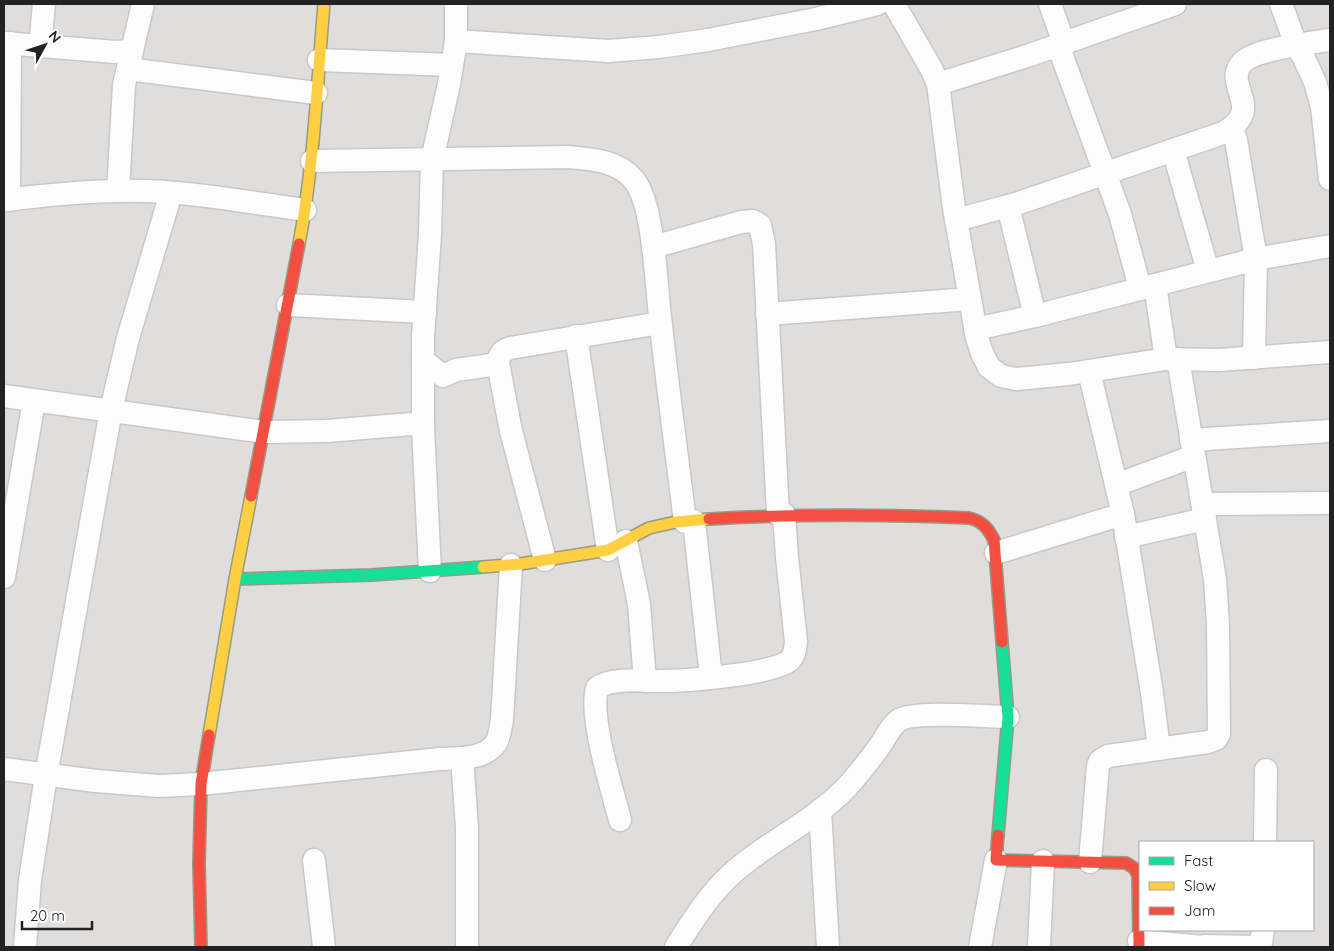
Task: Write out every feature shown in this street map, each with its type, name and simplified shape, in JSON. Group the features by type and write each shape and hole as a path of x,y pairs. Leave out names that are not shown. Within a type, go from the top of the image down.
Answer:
{"street":[{"path":"40,47 44,4"},
{"path":"118,190 124,85 143,4"},
{"path":"201,947 199,864 201,784 235,578 305,210 312,161 324,4"},
{"path":"430,571 422,423 425,312 432,160 456,40 456,4"},
{"path":"456,40 601,51 649,48 708,40 816,19 877,4"},
{"path":"894,4 938,84 956,220 975,329 982,353 989,367 1001,376 1016,379 1172,359 1219,360 1330,352"},
{"path":"1050,4 1061,44 1172,359 1204,511 1216,588 1218,625 1219,734 1216,739 1208,742 1108,756 1100,761 1090,862"},
{"path":"938,84 1175,4"},
{"path":"1281,4 1296,45 1309,67 1315,82 1322,107 1330,171"},
{"path":"956,220 1008,206 1223,133 1232,128 1243,114 1244,108 1236,76 1242,63 1252,56 1296,45 1330,40"},
{"path":"305,210 171,192 118,190 6,200 7,43 115,52 130,60 316,93"},
{"path":"319,60 452,65"},
{"path":"1232,128 1256,259 1254,358"},
{"path":"1173,150 1208,271"},
{"path":"312,161 567,157 592,159 612,164 626,172 634,180 641,192 653,247 660,323 711,677"},
{"path":"25,947 30,880 46,776 111,410 128,338 171,192"},
{"path":"1008,206 1035,316"},
{"path":"620,820 598,729 596,691 598,688 604,683 662,681 768,670 783,665 790,660 795,653 796,642 781,514 764,244 760,225 753,221 740,222 653,247"},
{"path":"975,329 1035,316 1256,259 1287,252 1330,246"},
{"path":"767,314 970,299"},
{"path":"288,305 425,312"},
{"path":"545,560 511,431 498,364 499,356 505,350 576,336 660,323"},
{"path":"576,336 617,546 639,604 645,681"},
{"path":"423,360 440,375 445,376 456,370 498,364"},
{"path":"1089,371 1123,514 1152,693 1159,749"},
{"path":"4,396 264,432 327,431 422,423"},
{"path":"4,577 34,401"},
{"path":"1116,485 1192,448 1330,431"},
{"path":"1126,537 1204,511 1330,503"},
{"path":"235,578 372,575 511,565 617,546 645,529 690,521 781,514 897,514 978,520 990,530 996,553 1008,717 996,860 980,947"},
{"path":"996,553 1123,514"},
{"path":"4,769 46,776 160,786 201,784 440,758 476,756 495,744 500,732 511,565"},
{"path":"676,947 709,898 736,870 820,810 844,790 862,771 890,728 900,720 920,715 1008,717"},
{"path":"462,758 467,828 467,947"},
{"path":"1265,841 1266,770"},
{"path":"820,810 828,947"},
{"path":"314,860 324,947"},
{"path":"996,860 1126,863 1136,869 1138,875 1139,944 1256,947 1259,946 1262,940 1263,931"},
{"path":"1039,947 1043,861"}],"shaded area":[{"path":"4,4 1330,4 1330,947 4,947"}],"traffic: fast":[{"path":"235,579 372,575 483,567"},
{"path":"998,835 1008,717 1002,642"}],"traffic: slow":[{"path":"299,244 312,154 324,4"},
{"path":"209,735 251,496"},
{"path":"483,567 520,564 608,550 649,528 676,522 709,519"}],"traffic: jam":[{"path":"251,496 299,244"},
{"path":"709,519 839,515 974,519 984,526 994,540 1002,642"},
{"path":"201,947 199,864 201,784 209,735"},
{"path":"998,835 996,860 1126,863 1134,868 1138,875 1139,947"}]}
